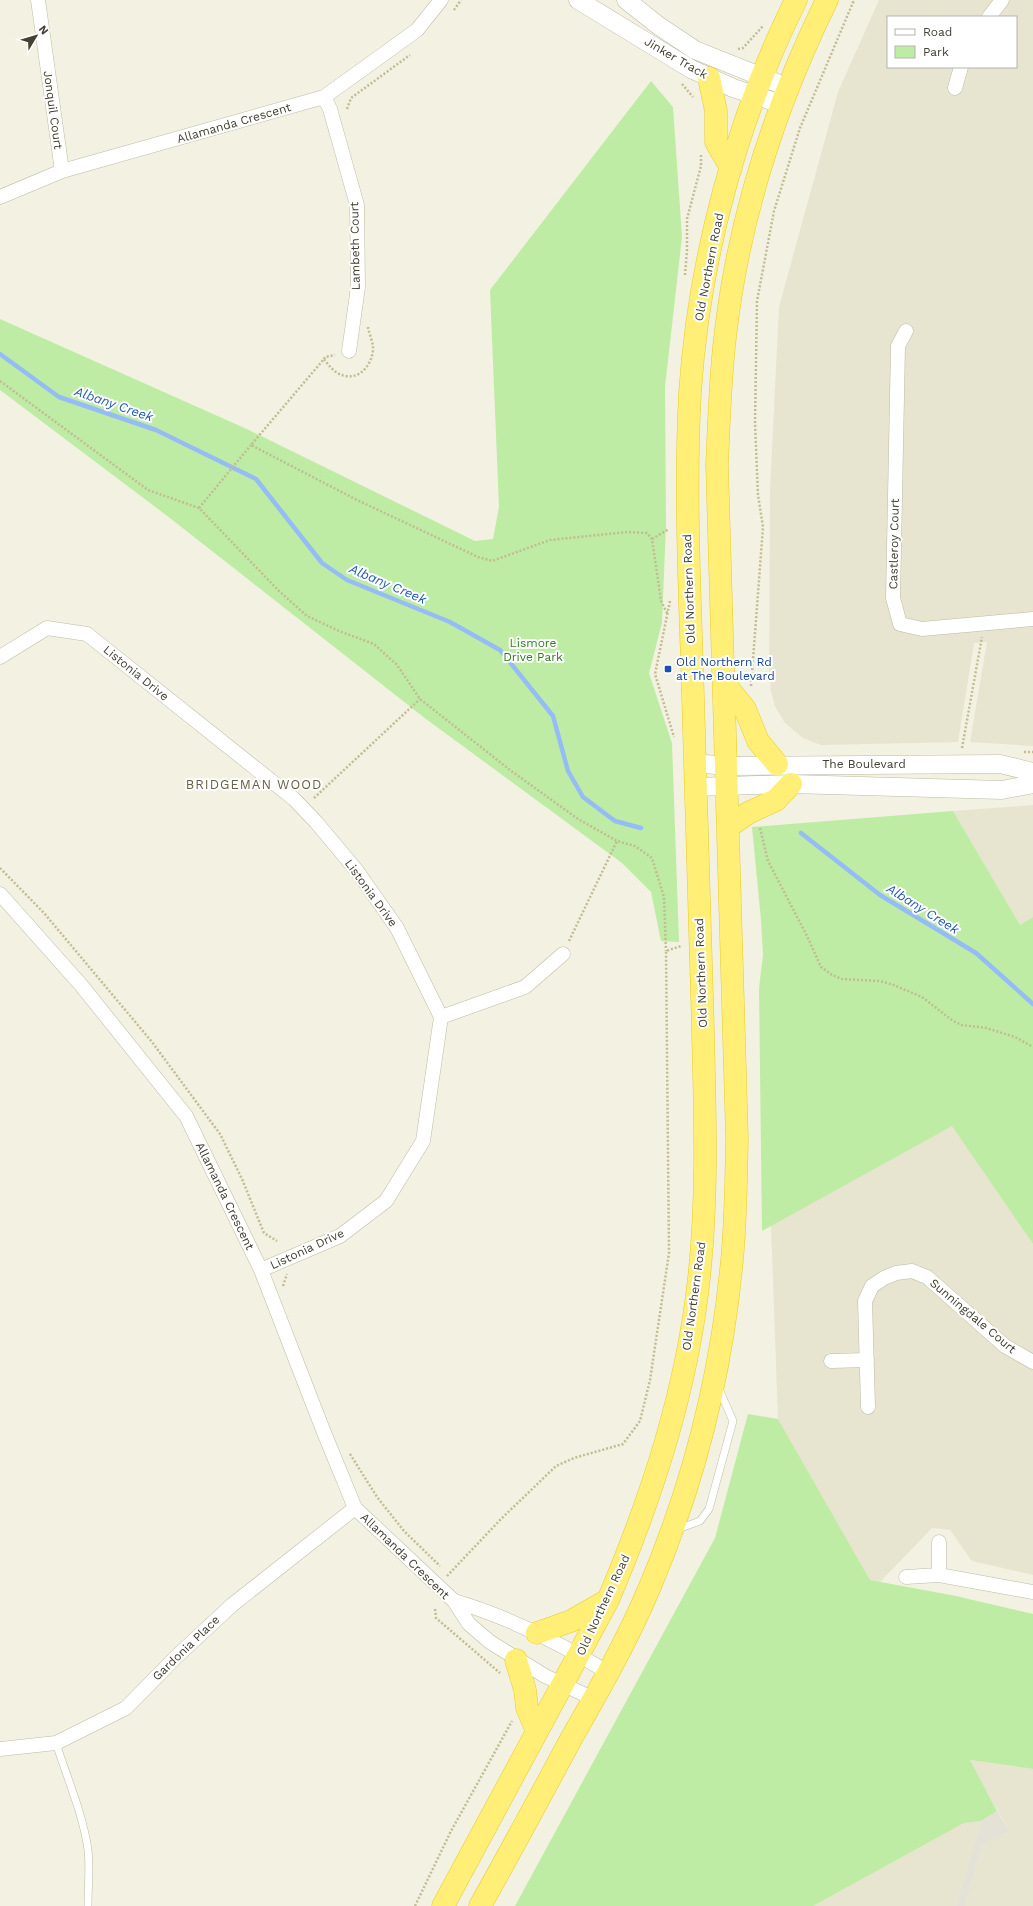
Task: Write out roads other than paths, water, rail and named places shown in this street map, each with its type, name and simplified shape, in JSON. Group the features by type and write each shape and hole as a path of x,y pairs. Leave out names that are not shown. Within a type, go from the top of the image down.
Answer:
{"highway":[{"name":"Old Northern Road","path":"443,1906 608,1600 648,1500 668,1438 682,1379 699,1281 704,1213 705,1128 687,512 691,389 696,338 705,277 731,168 779,33 796,0"},
{"path":"480,1906 609,1673 649,1588 670,1532 701,1438 714,1380 731,1269 736,1197 737,1138 717,465 725,337 735,271 745,224 758,176 784,95 827,0"},
{"path":"709,78 716,111 716,142 731,168"},
{"path":"724,683 745,709 758,741 777,764"},
{"path":"728,827 748,813 776,800 791,784"},
{"path":"537,1633 570,1621 608,1600"},
{"path":"510,1668 525,1690 527,1708 537,1731"}],"street":[{"name":"Jonquil Court","path":"38,0 62,172"},
{"name":"Allamanda Crescent","path":"0,197 62,172 324,97 417,30 440,0"},
{"name":"Jinker Track","path":"578,0 691,69 709,78 759,86 784,95"},
{"name":"Jinker Track","path":"626,0 679,41 713,58 759,86"},
{"path":"990,16 1002,0"},
{"path":"955,88 960,68"},
{"name":"Lambeth Court","path":"324,97 330,109 356,206 358,287 349,351"},
{"name":"Castleroy Court","path":"906,332 898,346 893,598 900,624 922,629 1033,619"},
{"name":"Listonia Drive","path":"0,657 47,628 87,634 294,799 357,871 397,928 441,1017 423,1141 386,1201 340,1236 261,1270"},
{"name":"The Boulevard","path":"696,787 726,776 777,764 958,753 1033,772"},
{"name":"The Boulevard","path":"695,763 726,776 791,784 1002,790 1033,784"},
{"name":"Allamanda Crescent","path":"0,894 81,985 186,1116 261,1270 355,1508 454,1601 469,1624 490,1642 510,1668 564,1684 594,1699"},
{"path":"441,1017 525,987 563,954"},
{"name":"Sunningdale Court","path":"868,1407 865,1301 872,1286 884,1278 896,1273 912,1271 927,1277 1005,1346 1033,1362"},
{"path":"831,1361 867,1360"},
{"name":"Gardonia Place","path":"0,1749 56,1743 126,1708 175,1658 232,1605 355,1508"},
{"path":"938,1575 939,1542"},
{"path":"906,1577 938,1575 1033,1592"},
{"name":"Allamanda Crescent","path":"454,1601 485,1610 537,1633 609,1673"}],"lane":[{"path":"670,1532 694,1524 705,1516 719,1475 733,1421 714,1380"},
{"path":"56,1743 83,1825 89,1871 88,1906"}],"waterway":[{"name":"Albany Creek","path":"0,354 59,397 156,430 256,479 322,563 347,580 450,622 500,650 553,716 568,771 583,797 615,821 641,828"},
{"name":"Albany Creek","path":"801,833 880,895 976,953 1033,1004"}],"place":[{"name":"Old Northern Rd at The Boulevard","path":"668,669"}],"district":[{"name":"BRIDGEMAN WOOD","path":"254,784"}],"park label":[{"name":"Lismore Drive Park","path":"533,650"}]}
